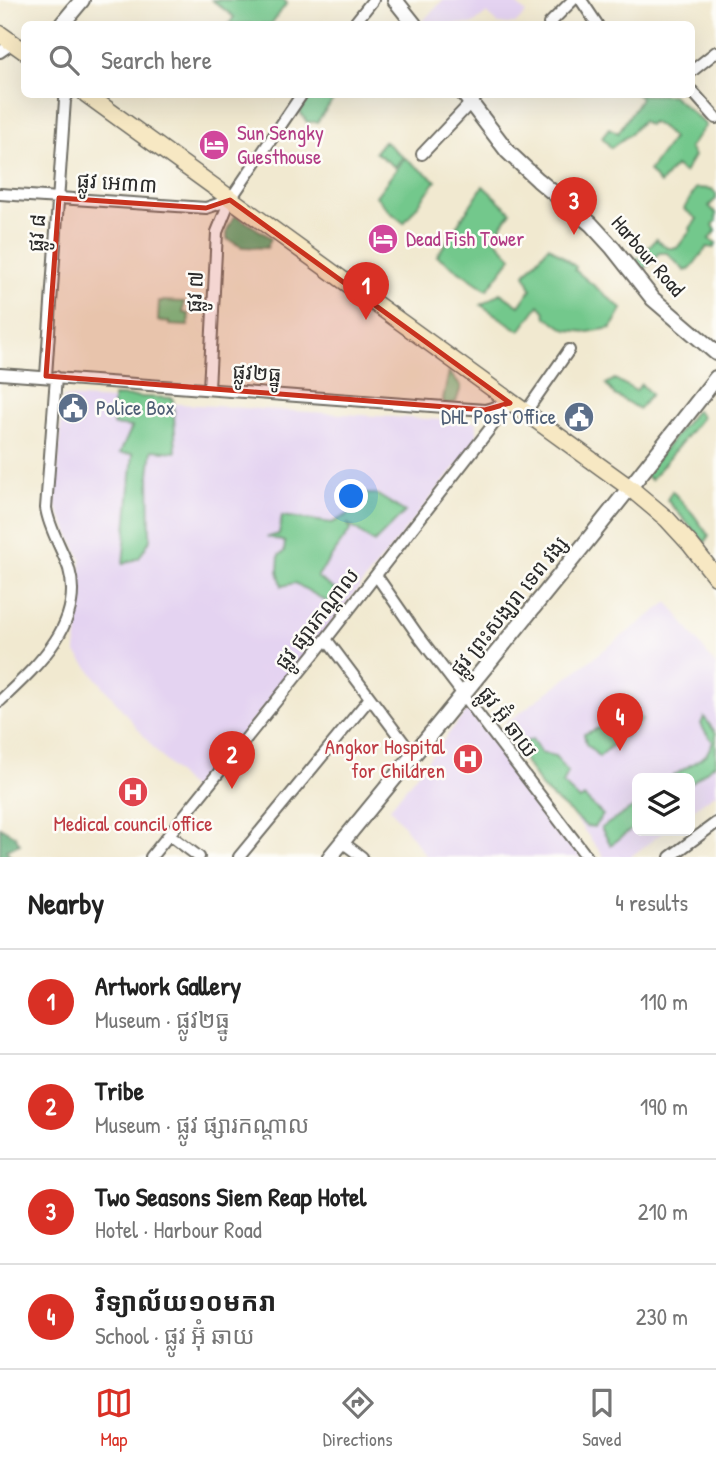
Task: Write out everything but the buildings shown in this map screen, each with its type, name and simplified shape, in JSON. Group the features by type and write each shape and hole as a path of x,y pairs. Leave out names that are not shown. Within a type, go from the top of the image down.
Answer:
{"main road":[{"path":"91,98 630,488 667,519 716,577"}],"street":[{"path":"64,21 82,0"},
{"path":"356,21 373,0"},
{"path":"395,0 412,21"},
{"path":"552,21 573,0"},
{"path":"581,0 595,21"},
{"path":"695,68 716,52"},
{"path":"695,95 716,118"},
{"name":"ផ្លូវ ៨","path":"0,701 52,648 64,623 71,598 70,572 46,508 59,198 66,98"},
{"name":"ផ្លូវ ៧","path":"209,389 217,232 230,200 299,98"},
{"path":"422,154 470,98"},
{"name":"Harbour Road","path":"472,98 508,152 592,223 653,299 716,353"},
{"name":"ផ្លូវ អេ៣៣","path":"0,194 206,208 230,200"},
{"path":"525,413 569,350"},
{"name":"ផ្លូវ២ធ្នូ","path":"0,374 485,410 510,403"},
{"name":"ផ្លូវ ព្រះសង្ឃរា ទេព វង្ស","path":"330,857 464,695 716,377"},
{"name":"ផ្លូវ ផ្សារកណ្តាល","path":"150,857 326,639 510,403"},
{"path":"485,410 490,419 490,431"},
{"name":"ផ្លូវ អ៊ុំ ឆាយ","path":"376,575 417,634 587,857"},
{"path":"326,639 413,755"},
{"path":"239,857 370,698"},
{"path":"670,857 716,823"},
{"path":"170,835 199,857"},
{"path":"342,842 362,857"}],"highlighted area":[{"path":"59,198 206,208 230,200 510,403 485,410 46,376"}],"shaded area":[{"path":"443,0 512,0 526,13 518,21 495,21 487,13 477,21 423,21"},
{"path":"63,397 477,422 477,440 195,793 157,752 76,653 81,559 55,504"},
{"path":"668,602 716,666 716,793 695,808 695,773 632,773 632,836 658,836 630,857 604,857 505,724"},
{"name":"Angkor Hospital for Children","path":"468,709 582,857 427,857 390,808"}],"green space":[{"path":"212,0 283,0 287,3 273,21 231,21 234,17"},
{"path":"309,98 335,98 317,122 307,122 300,112"},
{"path":"641,98 675,98 706,125 689,148 694,156 684,173 675,166 660,184 649,171 673,138 652,122 649,125 642,121 611,148 602,137 609,128 618,133"},
{"path":"384,141 403,157 395,167 375,152"},
{"path":"405,158 436,181 404,223 376,196"},
{"path":"483,186 511,212 493,237 512,257 487,290 437,256"},
{"path":"696,188 712,189 716,194 716,199 709,206 716,213 713,225 716,231 709,239 716,243 714,248 707,247 690,269 685,271 667,253 659,253 641,273 628,262 633,257 638,259 647,254 646,250 656,239 667,248 677,248 691,230 697,219 684,209"},
{"path":"237,216 271,238 267,248 242,247 227,239 227,230"},
{"path":"549,246 622,309 611,328 588,332 567,330 546,317 539,305 520,331 481,305 500,293 519,306 531,289 525,274"},
{"path":"159,301 184,302 183,313 189,314 188,326 169,325 169,322 158,321"},
{"path":"449,372 461,387 456,402 445,405 443,399"},
{"path":"615,379 636,391 641,384 651,394 639,409 615,395 606,384"},
{"path":"113,396 173,398 176,452 152,450 149,474 150,540 139,558 123,564 133,454 120,453 132,427 113,425"},
{"path":"696,410 702,417 651,480 644,474"},
{"path":"672,491 709,536 705,543 667,500"},
{"path":"356,494 376,494 405,512 374,543 347,523 351,529 317,577 344,596 336,607 295,583 282,586 278,571 279,555 284,552 285,542 269,537 279,534 282,516 332,523 353,512"},
{"path":"628,700 642,720 624,737 607,712"},
{"path":"704,717 716,733 716,763 695,780 695,773 678,773 706,755 713,742 701,724"},
{"path":"604,726 617,741 599,757 586,744 584,734"},
{"path":"521,739 526,742 532,739 541,753 555,756 568,772 563,784 580,800 584,797 603,815 594,827 586,826 543,789 513,743"},
{"path":"632,808 632,829 611,845 601,828"},
{"path":"0,827 15,836 20,844 6,850 11,857 0,857"}],"place":[{"name":"Sun Sengky Guesthouse","path":"214,145"},
{"name":"Two Seasons Siem Reap Hotel","path":"574,235"},
{"name":"Dead Fish Tower","path":"383,239"},
{"name":"Artwork Gallery","path":"366,320"},
{"name":"Police Box","path":"73,408"},
{"name":"DHL Post Office","path":"579,417"},
{"name":"វិទ្យាល័យ១០មករា","path":"620,751"},
{"name":"Angkor Hospital for Children","path":"468,759"},
{"name":"Tribe","path":"232,789"},
{"name":"Medical council office","path":"133,792"}]}
